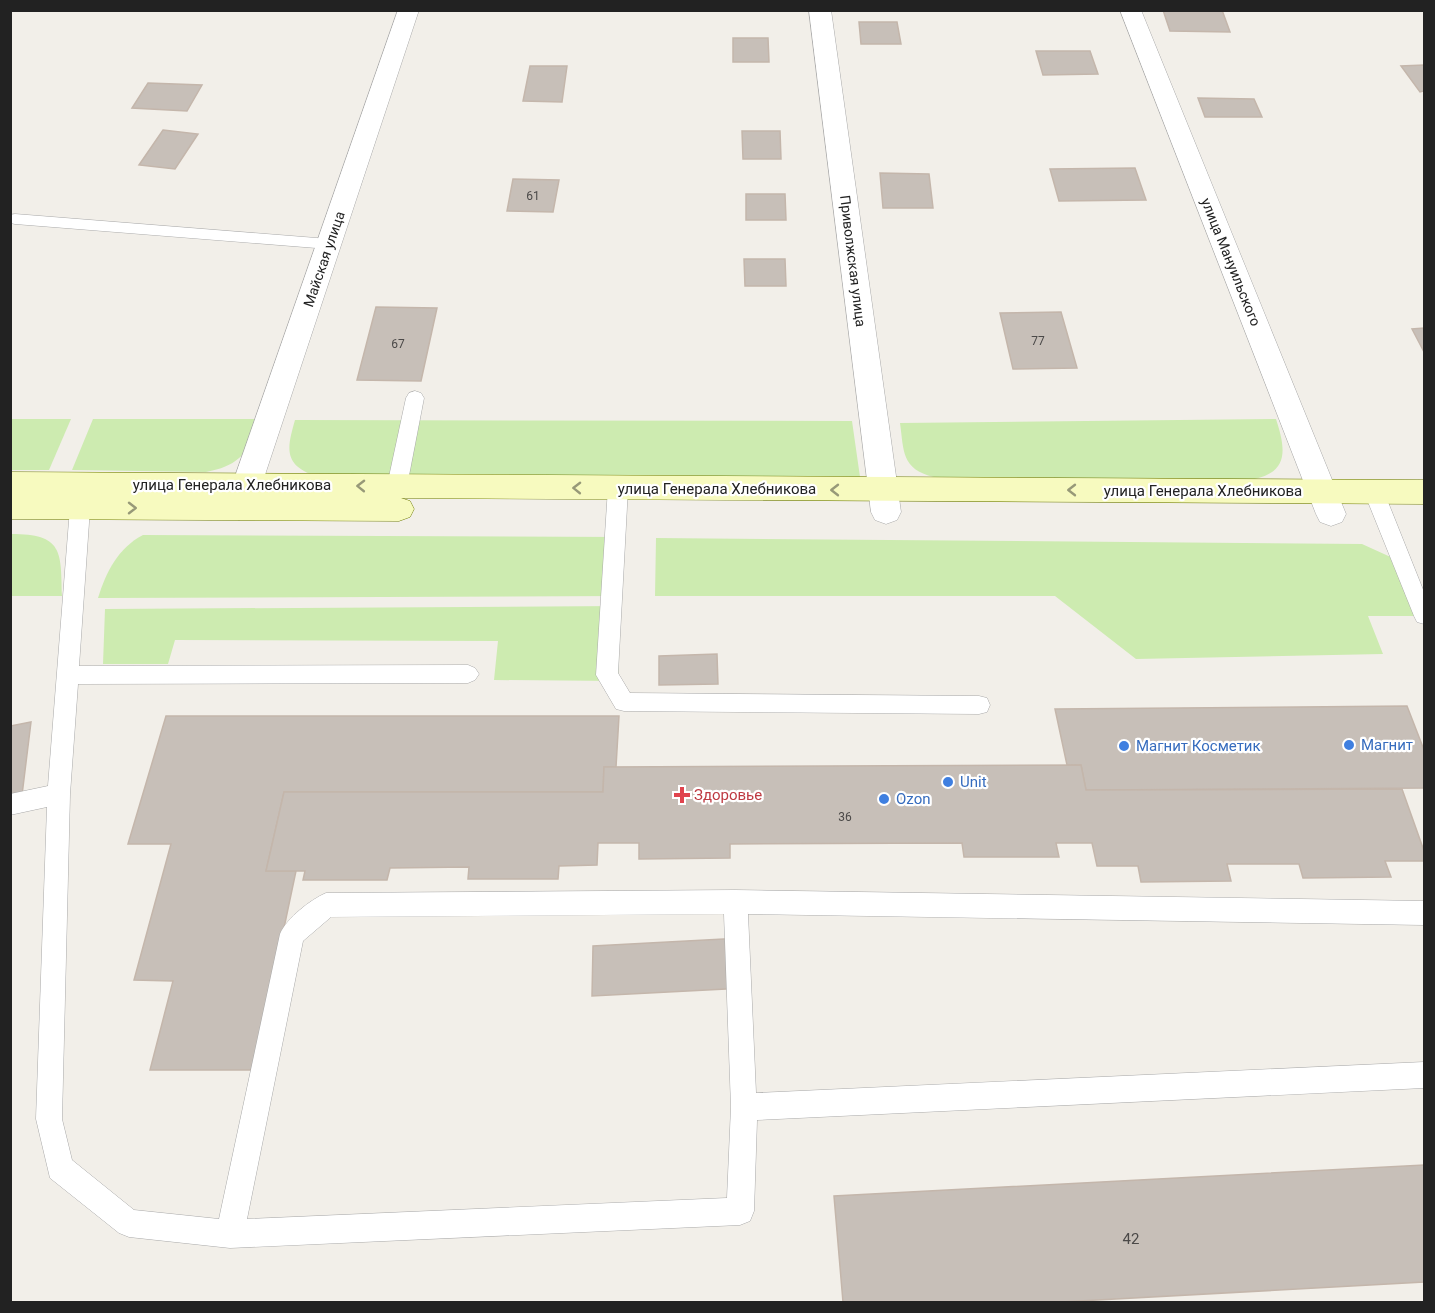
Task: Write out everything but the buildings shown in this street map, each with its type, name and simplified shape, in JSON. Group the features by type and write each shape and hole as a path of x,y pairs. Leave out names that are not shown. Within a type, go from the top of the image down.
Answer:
{"street":[{"name":"Майская улица","path":"243,496 409,10"},
{"name":"Приволжская улица","path":"820,10 885,501"},
{"name":"улица Мануильского","path":"1130,10 1327,503"},
{"name":"улица Генерала Хлебникова","path":"10,484 84,496"},
{"name":"улица Генерала Хлебникова","path":"243,496 397,486 618,500"},
{"name":"улица Генерала Хлебникова","path":"10,507 84,496 1379,503 1425,492"},
{"name":"улица Генерала Хлебникова","path":"1379,503 1425,515"}],"lane":[{"path":"15,219 329,244"},
{"path":"397,486 415,398"},
{"path":"84,496 59,794 49,1119 60,1168 129,1223 230,1234 740,1211 744,1107 735,902"},
{"path":"618,500 606,675 624,702 979,705"},
{"path":"1379,503 1425,616"},
{"path":"68,675 468,674"},
{"path":"10,805 59,794"},
{"path":"230,1234 292,934 326,905 735,902 1425,913"},
{"path":"744,1107 1425,1076"}],"green space":[{"path":"11,419 71,419 49,470 11,470"},
{"path":"93,419 263,419 243,454 218,469 206,472 72,470"},
{"path":"1276,419 1283,448 1282,456 1274,470 1255,479 934,477 915,469 906,458 900,423"},
{"path":"295,420 852,421 860,477 313,475 296,465 290,453 290,438"},
{"path":"11,534 41,537 56,548 61,567 62,596 11,596"},
{"path":"143,535 622,537 621,596 98,598 114,562 134,540"},
{"path":"656,538 1362,544 1406,564 1424,610 1424,616 1368,616 1383,654 1136,659 1055,596 655,596"},
{"path":"620,606 618,681 494,680 498,641 175,640 168,664 103,664 105,609"}],"place":[{"name":"Магнит","path":"1349,745"},
{"name":"Магнит Косметик","path":"1124,746"},
{"name":"Unit","path":"948,782"},
{"name":"Здоровье","path":"682,795"},
{"name":"Ozon","path":"884,799"}]}
